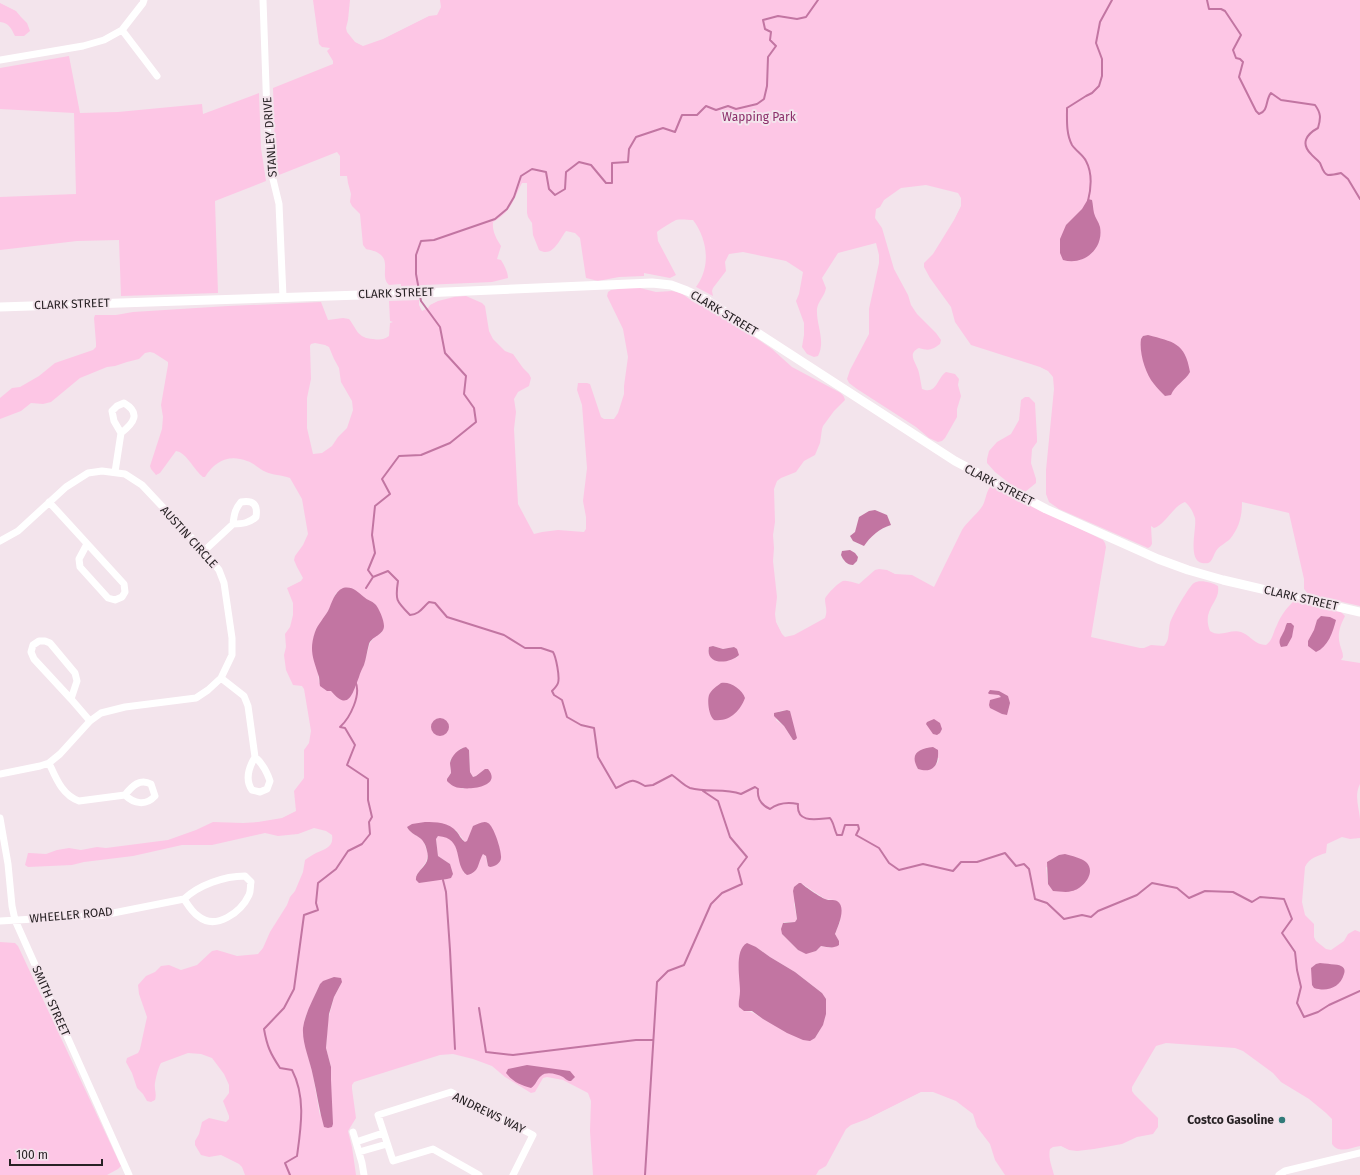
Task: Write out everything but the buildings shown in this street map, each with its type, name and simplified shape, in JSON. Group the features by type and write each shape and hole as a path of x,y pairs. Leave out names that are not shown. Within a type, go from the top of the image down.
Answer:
{"main road":[{"name":"CLARK STREET","path":"0,307 420,293 652,283 677,287 704,300 976,474 1046,508 1158,559 1188,570 1223,580 1360,612"}],"street":[{"path":"0,60 83,46 104,40 122,30 144,0"},
{"name":"STANLEY DRIVE","path":"263,0 268,143 272,175 279,204 283,297"},
{"path":"122,30 157,76"},
{"path":"115,472 121,433"},
{"name":"AUSTIN CIRCLE","path":"0,541 18,532 66,487 88,473 102,471 125,474 142,485 204,551 219,570 224,583 232,638 232,655 221,678 208,690 196,698 119,708 101,714 90,721 60,754 49,763 0,774"},
{"path":"49,502 124,584 125,592 122,597 115,600 108,598 80,567 79,559 87,544"},
{"path":"204,551 233,524"},
{"path":"71,699 77,681 75,672 50,643 38,641 33,645 31,652 34,659 90,721"},
{"path":"221,678 244,696 248,706 256,757 266,770 270,781 267,789 260,792 252,790 248,785 248,776 252,763 256,757"},
{"path":"49,763 65,792 72,799 79,801 125,795"},
{"name":"SMITH STREET","path":"0,818 8,864 12,906 15,920 129,1175"},
{"path":"235,876 245,876 251,882 250,894 242,905 234,914 223,920 209,921 198,917 184,899 190,893 212,882 235,876"},
{"name":"WHEELER ROAD","path":"0,921 103,915 184,899"},
{"name":"ANDREWS WAY","path":"479,1175 433,1149 393,1162 378,1115 451,1092 533,1135 514,1175"},
{"path":"353,1132 364,1175"},
{"path":"356,1142 384,1132"},
{"path":"359,1152 387,1144"},
{"path":"1279,1175 1285,1171 1360,1153"}],"green space":[{"name":"Wapping Park","path":"313,0 350,0 346,28 347,32 355,42 363,46 383,39 429,16 437,15 441,7 440,0 1360,0 1360,606 1308,594 1304,589 1304,579 1289,513 1242,502 1241,517 1236,531 1230,539 1217,549 1210,562 1202,563 1197,561 1194,550 1195,518 1191,509 1185,502 1177,507 1162,524 1154,528 1151,526 1152,544 1148,548 1059,509 1049,502 1046,494 1046,470 1054,389 1053,377 1048,371 1040,367 971,345 955,322 951,307 924,267 924,263 933,254 961,206 961,198 958,193 926,185 901,188 884,200 880,207 876,209 875,218 882,228 894,269 908,295 911,305 917,314 941,340 940,344 932,349 928,350 919,348 913,353 913,359 918,369 922,389 931,390 934,388 946,372 955,374 959,379 958,385 961,396 957,409 957,417 945,438 938,442 929,438 916,427 857,389 849,383 847,379 850,370 869,334 869,309 879,263 876,243 838,253 822,278 826,288 817,309 821,345 818,356 814,357 807,354 802,347 804,323 796,301 799,294 803,272 786,261 743,252 729,254 725,262 726,271 713,288 713,296 696,287 701,279 706,262 706,254 702,236 693,220 676,220 657,232 658,241 676,275 670,278 644,273 644,276 619,277 598,281 586,278 580,238 575,233 566,231 555,247 548,252 539,250 533,235 532,223 527,213 527,183 522,183 508,209 493,222 495,234 501,246 497,259 501,260 507,271 508,278 492,282 401,286 401,284 389,285 385,278 384,258 374,251 366,249 363,245 360,214 350,202 351,194 347,176 340,176 340,156 337,152 279,175 275,150 273,88 333,64 333,61 327,51 330,48 322,47 319,44"},
{"path":"0,3 16,11 27,23 30,31 24,36 15,36 8,25 0,22"},
{"path":"69,56 80,113 118,112 202,104 203,114 259,93 261,148 266,181 215,201 218,293 121,296 119,240 77,241 0,250 0,197 76,194 74,113 0,109 0,68"},
{"path":"636,287 656,292 672,291 681,293 695,303 707,308 744,330 772,349 792,367 842,394 844,397 845,400 834,411 823,426 820,443 815,455 804,461 796,472 777,481 774,489 775,522 773,535 773,561 777,597 775,614 776,622 785,637 794,635 825,618 825,599 830,592 843,581 859,584 875,570 887,570 895,574 912,575 934,587 962,530 983,506 990,487 994,487 1103,540 1106,547 1091,637 1140,648 1151,645 1164,646 1168,638 1170,623 1177,608 1192,585 1200,581 1218,586 1217,597 1209,611 1208,623 1210,631 1218,634 1237,631 1241,632 1262,645 1266,645 1270,641 1282,615 1294,601 1339,610 1345,616 1340,627 1339,634 1339,641 1343,655 1341,660 1360,663 1360,784 1357,793 1357,802 1360,819 1360,838 1350,839 1342,837 1327,844 1326,853 1309,861 1305,867 1302,902 1305,915 1314,924 1314,937 1316,941 1326,949 1331,950 1344,941 1348,934 1355,930 1360,932 1360,1146 1345,1150 1335,1147 1332,1144 1332,1119 1309,1099 1281,1082 1273,1073 1243,1051 1235,1048 1166,1043 1156,1046 1132,1087 1134,1094 1158,1118 1158,1127 1153,1134 1137,1137 1122,1144 1094,1149 1077,1151 1069,1150 1061,1146 1053,1147 1050,1149 1050,1162 1054,1175 1005,1175 995,1160 990,1144 977,1127 973,1114 956,1101 933,1092 921,1092 867,1119 851,1125 846,1129 826,1166 819,1170 816,1175 593,1175 590,1131 591,1101 588,1093 563,1080 547,1077 543,1078 535,1092 531,1093 505,1077 492,1066 453,1054 440,1055 354,1082 352,1089 356,1118 348,1131 356,1175 245,1175 239,1164 221,1155 209,1157 201,1155 195,1145 195,1141 199,1134 202,1122 209,1118 226,1122 229,1119 223,1101 229,1093 229,1085 224,1074 212,1058 201,1054 188,1053 161,1063 155,1083 155,1100 151,1102 147,1101 137,1088 132,1073 126,1062 127,1058 138,1053 140,1049 147,1017 139,994 138,985 146,976 155,972 161,966 169,965 181,970 197,965 212,951 217,950 237,956 258,954 263,948 270,932 287,905 290,897 295,891 303,872 305,860 326,849 332,842 332,835 326,831 314,828 298,834 278,836 265,833 212,845 182,845 133,856 84,862 72,865 28,867 25,865 28,853 46,854 69,848 81,850 97,847 106,848 168,840 213,822 258,822 282,818 296,811 294,791 304,778 304,750 309,743 311,731 304,689 302,686 293,685 286,670 284,655 286,647 285,634 290,627 293,615 293,603 287,588 301,581 303,578 294,560 308,534 302,499 290,478 268,473 250,462 234,458 223,460 218,463 205,477 203,477 183,454 176,451 160,473 156,475 150,466 162,429 163,417 161,405 168,362 154,353 145,353 139,359 107,367 80,378 51,402 43,404 31,403 21,411 0,419 0,398 12,388 20,387 39,376 55,363 93,350 96,347 95,315 116,315 133,312 228,306 321,302 328,320 343,318 349,319 360,335 380,340 389,336 390,323 393,322 390,321 389,301 419,300 419,305 422,311 438,301 466,296 482,303 485,306 489,331 493,339 505,351 513,354 531,378 529,386 518,392 514,399 516,412 514,429 518,504 534,534 558,530 584,532 586,529 586,517 583,501 587,468 582,405 577,390 578,383 590,384 601,417 604,419 614,419 618,413 624,394 628,357 623,329 607,296 608,292 611,290","holes":["315,343 329,347 339,368 341,382 352,401 353,410 347,428 332,446 322,453 313,454 307,428 307,398 311,379 311,344","354,590 375,604 382,632 375,636 370,643 364,664 358,677 319,683 315,632 328,612 336,593","713,646 723,649 734,647 738,657 732,659 711,657 708,649","787,710 790,711 793,740 784,726 776,720 779,711","461,748 469,750 470,772 473,777 483,770 463,789 448,777 451,773 450,760","939,758 934,767 918,769 915,759","474,826 498,842 501,859 488,866 485,854 483,854 464,873 457,850 451,839 448,837 438,836 436,839 438,856 450,864 416,876 426,862 428,854 423,840 411,832 407,827 456,830 465,842 467,842","1046,867 1087,882 1048,884","801,883 825,899 834,900 841,907 840,922 835,934 839,941 831,948 821,946 816,951 806,953 798,950 782,934 784,922 795,922 797,919 794,904","756,947 795,972 822,993 825,1016 822,1026 815,1038 786,1029 748,1011 744,1011 739,999","320,984 340,986 334,997 328,1020 326,1048 331,1067 331,1080 320,1116 313,1075 303,1032 305,1018"]},
{"path":"1025,397 1029,397 1035,403 1037,442 1032,449 1031,463 1036,483 1025,492 1014,487 995,472 987,463 987,459 989,451 997,442 1011,434 1019,420 1021,400"},
{"path":"0,942 15,943 18,946 121,1166 107,1175 0,1175"}],"shaded area":[{"path":"1088,199 1092,200 1095,215 1099,223 1099,242 1096,249 1085,258 1071,261 1063,260 1060,253 1060,239 1066,225 1082,209"},
{"path":"1148,335 1176,345 1181,349 1188,362 1190,372 1175,388 1171,395 1165,396 1155,386 1145,368 1141,350 1141,339 1143,336"},
{"path":"875,510 887,515 891,525 876,533 864,546 853,541 850,536 855,532 859,517 869,511"},
{"path":"850,550 858,557 857,561 853,565 846,562 841,555 842,551"},
{"path":"343,588 357,591 375,604 381,614 384,626 380,634 369,644 364,665 360,672 355,689 350,698 346,700 342,700 331,691 327,691 320,686 312,649 316,629 328,611 335,595"},
{"path":"1321,616 1330,617 1336,620 1332,634 1327,643 1316,652 1308,646 1308,641 1317,620"},
{"path":"1287,623 1291,623 1294,626 1292,637 1287,646 1281,647 1280,640"},
{"path":"713,646 723,649 734,647 737,649 739,655 730,660 719,662 711,658 709,653 709,647"},
{"path":"721,683 732,684 745,698 734,715 725,719 714,720 708,705 708,698 711,691"},
{"path":"990,690 999,691 1008,696 1010,703 1007,715 990,708 990,700 1001,697 999,695 989,694 988,693"},
{"path":"787,710 790,711 797,738 795,740 793,740 784,726 774,716 774,713"},
{"path":"440,718 446,721 449,727 446,733 440,736 434,733 431,727 434,721"},
{"path":"934,719 940,723 942,729 937,735 933,734 926,724"},
{"path":"466,747 469,750 470,772 473,777 485,769 488,769 491,775 489,783 484,786 459,788 453,786 447,781 451,773 450,763 452,758 458,751"},
{"path":"933,747 938,750 938,760 934,767 928,770 918,769 915,764 915,756 917,753 923,749"},
{"path":"425,822 446,824 450,826 465,842 467,841 473,826 483,822 488,823 493,829 499,845 501,855 500,862 490,867 488,866 486,856 483,854 476,870 467,875 460,865 457,852 452,842 446,838 438,836 436,839 438,856 450,864 453,874 451,878 419,883 416,880 416,877 427,861 428,857 426,846 421,839 412,833 407,827 412,824"},
{"path":"1065,854 1079,858 1086,862 1090,870 1089,875 1084,884 1076,890 1067,892 1053,891 1048,884 1047,862 1059,855"},
{"path":"799,883 823,898 827,900 836,900 840,904 842,912 835,934 839,941 839,945 833,947 821,946 816,951 806,954 798,950 782,934 781,929 783,923 795,922 797,919 793,891 794,887"},
{"path":"747,943 756,947 795,972 822,993 826,999 826,1014 823,1025 815,1038 810,1041 803,1040 787,1033 752,1011 744,1011 739,1007 739,958 740,952"},
{"path":"1320,963 1337,965 1343,968 1345,971 1344,974 1336,986 1328,989 1314,988 1312,985 1311,968"},
{"path":"334,977 341,978 342,982 334,997 329,1014 326,1048 331,1067 333,1124 332,1127 328,1128 324,1127 322,1121 312,1070 305,1046 303,1028 308,1011 320,984 323,981"},
{"path":"527,1065 570,1071 575,1077 570,1081 558,1075 543,1074 531,1088 517,1083 506,1073 508,1069"}],"waterway":[{"path":"419,290 416,274 416,255 421,241 434,240 495,219 507,209 514,197 521,176 532,169 546,172 549,189 555,195 565,189 566,172 579,162 591,165 606,183 612,183 612,163 628,162 629,149 636,137 663,128 675,132 682,115 697,115 706,106 716,110 728,106 736,109 757,104 764,99 767,86 768,57 776,46 770,40 771,32 765,29 763,20 778,16 797,19 806,17 818,0"},
{"path":"1088,201 1091,186 1090,171 1085,159 1070,141 1067,127 1067,108 1092,93 1099,86 1102,76 1102,59 1096,43 1100,22 1112,0"},
{"path":"1207,0 1209,9 1221,9 1225,11 1241,35 1233,50 1236,58 1243,62 1239,77 1256,111 1259,114 1262,113 1266,108 1271,93 1281,100 1315,105 1320,116 1320,121 1318,128 1306,139 1306,146 1320,163 1326,174 1331,175 1341,173 1348,179 1360,199"},
{"path":"420,296 421,301 440,327 445,353 466,376 464,394 474,408 476,422 450,443 421,455 399,456 382,479 390,494 375,506 372,535 375,553 368,570 373,577 388,571 398,581 397,596 399,603 410,615 419,612 429,602 435,603 447,617 504,635 525,648 541,648 553,652 557,667 558,683 552,691 554,695 562,700 567,717 581,725 594,728 598,757 616,788 630,781 636,781 645,786 653,785 672,775 688,787 696,789 728,791 741,794 755,787 758,789 760,801 770,809 776,805 791,803 798,804 800,815 808,819 830,818 837,835 842,835 845,825 858,825 859,829 856,835 879,848 889,863 899,870 923,864 953,871 961,862 977,862 1005,853 1016,866 1024,864 1029,869 1035,899 1047,903 1064,919 1082,915 1091,917 1098,911 1137,895 1152,883 1177,888 1189,898 1205,891 1233,892 1252,902 1260,897 1284,899 1292,919 1282,933 1295,952 1301,987 1297,1003 1304,1017 1318,1012 1329,1005 1360,991"},
{"path":"366,588 373,577"},
{"path":"290,1175 285,1163 297,1156 301,1123 301,1101 292,1070 280,1068 269,1049 264,1029 284,1008 294,989 304,915 318,910 316,903 318,883 336,869 348,851 362,844 370,834 369,822 372,817 368,800 368,779 347,765 355,745 345,728 340,727 348,718 354,706 357,692 355,681"},
{"path":"645,1175 657,982 668,971 684,965 711,904 722,893 742,884 738,869 747,857 730,837 718,801 703,791"},
{"path":"443,880 446,892 455,1049"},
{"path":"479,1008 486,1052 513,1055 636,1040 653,1040"}],"place":[{"name":"Costco Gasoline","path":"1282,1120"}]}
